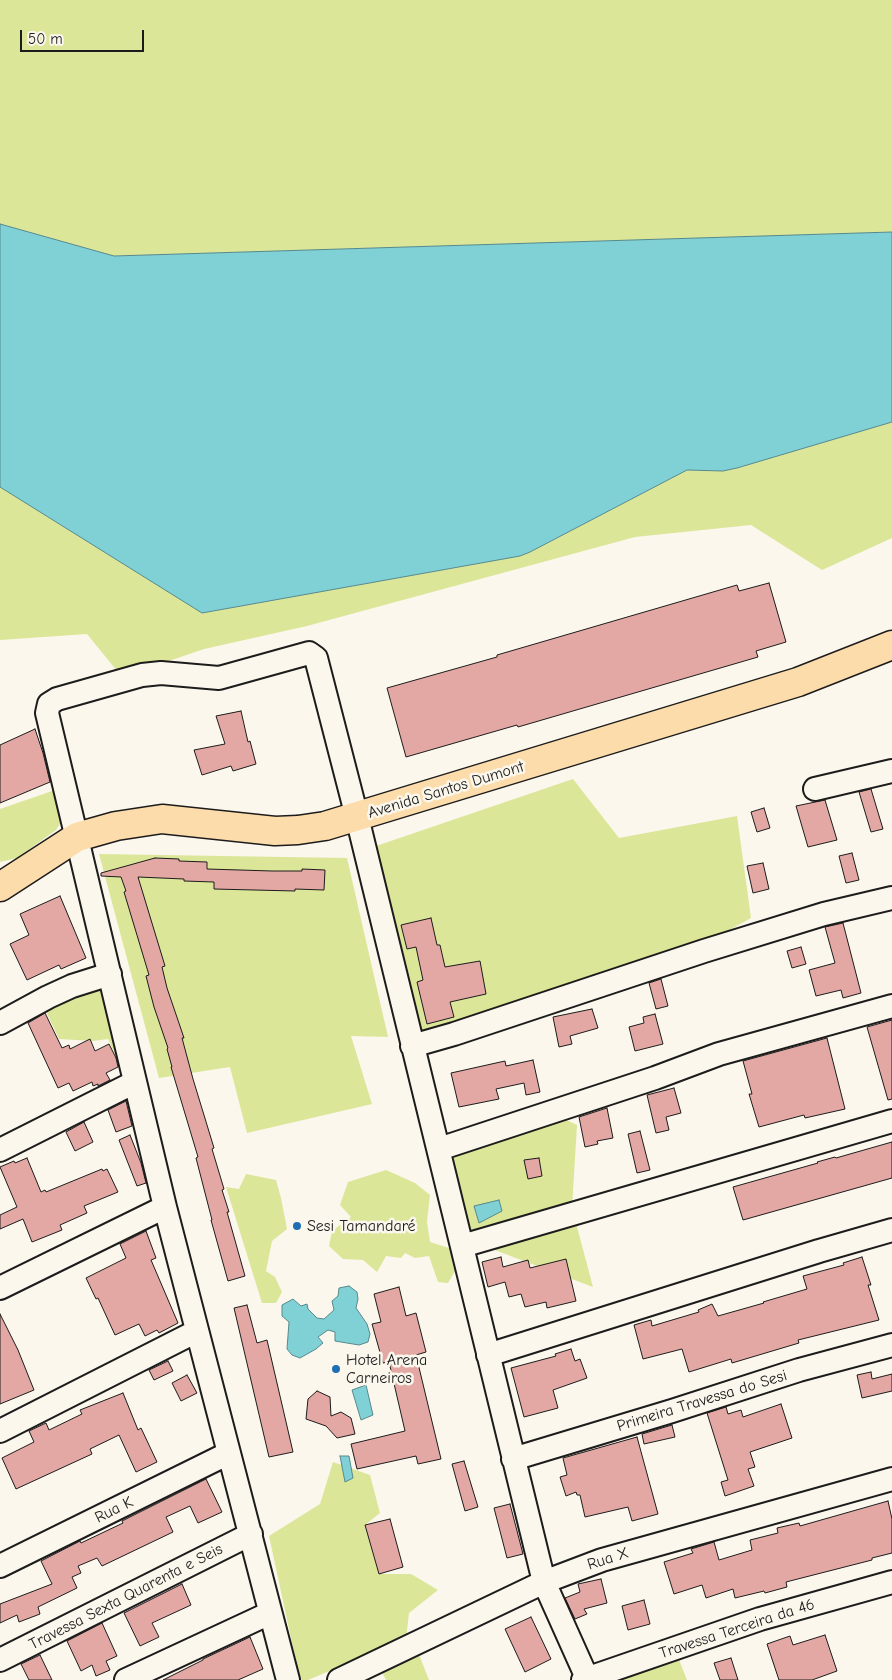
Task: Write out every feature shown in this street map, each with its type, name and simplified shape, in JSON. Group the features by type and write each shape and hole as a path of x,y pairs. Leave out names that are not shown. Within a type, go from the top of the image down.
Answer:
{"main road":[{"name":"Avenida Santos Dumont","path":"0,887 77,837 116,826 162,819 275,830 298,830 325,826 798,682 892,645"}],"street":[{"path":"288,1680 164,1206 47,712 49,704 57,699 142,675 161,673 219,678 309,653 316,658 357,816 544,1582 586,1679"},
{"path":"815,789 892,771"},
{"path":"412,1046 454,1034 713,948 824,914 892,898"},
{"path":"0,1023 64,989 110,974"},
{"path":"439,1150 655,1078 719,1054 892,1006"},
{"path":"0,1150 135,1082"},
{"path":"462,1246 892,1121"},
{"path":"0,1288 164,1206"},
{"path":"488,1355 819,1251 892,1230"},
{"path":"0,1430 196,1331"},
{"name":"Primeira Travessa do Sesi","path":"513,1459 799,1370 892,1344"},
{"name":"Rua K","path":"0,1566 229,1453"},
{"name":"Rua X","path":"339,1680 544,1582 628,1553 892,1478"},
{"name":"Travessa Sexta Quarenta e Seis","path":"0,1660 251,1534"},
{"name":"Travessa Terceira da 46","path":"586,1679 760,1619 892,1582"},
{"path":"126,1680 270,1613"}],"green space":[{"path":"0,0 892,0 892,232 114,256 0,224"},
{"path":"892,422 892,538 822,570 751,525 635,537 307,626 204,649 122,677 87,634 0,640 0,487 202,613 520,556 687,470 723,471 737,468"},
{"path":"573,779 619,838 737,816 751,918 715,938 418,1035 376,846"},
{"path":"55,790 65,816 56,830 17,858 0,862 0,809"},
{"path":"99,854 347,858 388,1037 351,1036 372,1104 247,1133 230,1067 159,1078"},
{"path":"107,985 120,1065 108,1039 93,1041 59,1039 44,1007"},
{"path":"558,1116 577,1125 572,1208 593,1287 468,1240 452,1151"},
{"path":"386,1170 415,1183 430,1195 427,1222 430,1242 449,1248 458,1266 448,1283 438,1282 429,1256 415,1258 405,1253 401,1258 386,1256 377,1272 363,1260 343,1259 329,1246 332,1231 351,1217 340,1205 348,1182"},
{"path":"246,1174 276,1180 281,1198 287,1229 272,1241 266,1271 275,1277 282,1292 276,1303 262,1303 226,1187 239,1189"},
{"path":"333,1462 370,1475 380,1513 365,1525 379,1574 411,1574 438,1590 409,1613 406,1639 308,1680 300,1680 269,1536 320,1504"},
{"path":"416,1647 429,1680 386,1680 378,1665"},
{"path":"676,1652 687,1680 600,1680"}],"water":[{"path":"0,224 114,256 892,232 892,422 737,468 723,471 687,470 520,556 202,613 0,487"},
{"path":"499,1200 502,1211 479,1223 474,1206"},
{"path":"349,1286 357,1292 356,1308 367,1324 370,1334 368,1342 359,1345 335,1341 335,1332 328,1330 318,1337 323,1343 316,1349 300,1358 292,1355 287,1349 289,1322 282,1316 282,1305 293,1299 301,1306 307,1304 308,1309 317,1318 324,1319 334,1310 332,1301 338,1296 339,1288"},
{"path":"366,1385 373,1415 361,1420 352,1390"},
{"path":"340,1456 349,1456 353,1478 345,1482"}],"building":[{"path":"769,583 786,642 756,651 758,657 518,727 517,725 406,757 387,688 737,585 739,591"},
{"path":"241,711 248,742 250,741 256,764 233,771 231,766 202,775 194,750 225,744 216,716"},
{"path":"35,729 50,782 0,803 0,745"},
{"path":"871,789 883,829 871,832 859,792"},
{"path":"825,800 837,840 808,847 796,806"},
{"path":"764,808 770,828 757,832 751,812"},
{"path":"852,853 859,880 846,883 839,856"},
{"path":"155,858 207,862 207,869 325,870 324,890 214,889 214,882 138,877 165,966 162,967 167,988 184,1038 182,1038 193,1079 214,1148 212,1149 224,1189 222,1190 229,1212 227,1212 245,1276 228,1281 196,1158 198,1157 171,1067 168,1048 154,1007 146,976 149,975 124,892 126,891 121,877 101,876 101,873"},
{"path":"763,863 769,889 753,893 747,866"},
{"path":"60,896 86,958 61,969 59,965 27,980 10,944 29,935 20,914"},
{"path":"431,918 437,945 440,945 445,967 480,961 486,994 450,1002 454,1017 427,1024 417,982 423,980 416,947 407,949 401,925"},
{"path":"843,923 861,993 843,998 841,990 816,996 809,970 835,963 825,927"},
{"path":"801,947 806,964 792,968 787,951"},
{"path":"661,979 668,1006 656,1009 649,983"},
{"path":"592,1009 598,1028 570,1036 572,1044 559,1047 553,1017"},
{"path":"45,1013 62,1048 69,1045 70,1049 90,1039 95,1051 109,1044 118,1067 106,1073 110,1080 98,1086 98,1084 93,1086 92,1082 73,1091 69,1083 58,1088 28,1023"},
{"path":"655,1014 663,1044 635,1051 629,1027 644,1023 643,1017"},
{"path":"892,1020 892,1099 888,1100 867,1027"},
{"path":"827,1038 845,1109 805,1118 804,1115 759,1127 749,1094 752,1094 743,1061"},
{"path":"533,1060 540,1092 526,1095 524,1083 496,1089 499,1099 459,1107 451,1073 505,1061 506,1066"},
{"path":"674,1088 681,1113 666,1117 669,1130 656,1133 647,1095"},
{"path":"126,1101 132,1126 116,1132 108,1110"},
{"path":"607,1108 613,1138 597,1141 598,1144 585,1147 579,1117"},
{"path":"84,1122 93,1142 75,1151 66,1132"},
{"path":"640,1131 650,1170 637,1173 628,1134"},
{"path":"130,1135 141,1163 146,1183 137,1186 119,1140"},
{"path":"892,1142 892,1178 743,1220 733,1187"},
{"path":"27,1158 41,1192 45,1190 46,1192 102,1169 103,1171 107,1169 118,1192 84,1206 87,1213 60,1225 62,1230 32,1242 23,1219 0,1229 0,1215 17,1207 0,1167"},
{"path":"539,1158 542,1176 528,1179 524,1160"},
{"path":"146,1231 156,1258 151,1260 178,1323 159,1333 157,1330 145,1336 139,1324 115,1335 98,1298 96,1299 86,1278 126,1258 120,1244"},
{"path":"501,1257 503,1267 528,1260 530,1268 566,1259 576,1301 547,1308 546,1302 525,1307 521,1294 509,1297 505,1282 488,1287 482,1262"},
{"path":"862,1257 871,1285 868,1285 879,1320 798,1340 799,1343 732,1363 731,1359 689,1372 682,1349 643,1359 634,1325 651,1320 652,1326 699,1312 698,1310 712,1304 718,1316 764,1303 807,1289 803,1276 844,1265 843,1263"},
{"path":"399,1287 406,1316 416,1313 426,1352 416,1355 441,1459 418,1464 416,1456 357,1469 351,1444 405,1431 389,1362 383,1363 372,1324 381,1322 374,1294"},
{"path":"247,1305 257,1343 267,1340 293,1452 269,1457 234,1308"},
{"path":"0,1314 18,1350 34,1390 0,1404"},
{"path":"571,1349 575,1361 580,1359 587,1378 553,1390 558,1408 524,1417 511,1368 556,1356 555,1354"},
{"path":"168,1361 173,1371 154,1380 149,1370"},
{"path":"871,1372 872,1379 892,1374 892,1391 862,1398 857,1375"},
{"path":"187,1375 197,1393 181,1401 172,1383"},
{"path":"317,1391 330,1397 331,1416 341,1412 351,1418 355,1434 337,1438 326,1426 306,1419 308,1399"},
{"path":"123,1393 138,1430 141,1428 157,1462 136,1472 119,1435 90,1449 92,1454 16,1489 2,1458 34,1442 29,1431 46,1423 49,1430 82,1414 80,1410"},
{"path":"781,1404 792,1438 750,1452 755,1467 748,1469 754,1486 725,1496 721,1482 728,1480 707,1413 726,1407 728,1414 741,1410 743,1417"},
{"path":"672,1425 675,1437 644,1444 642,1434"},
{"path":"637,1437 658,1514 632,1521 628,1507 585,1517 580,1495 577,1495 576,1492 566,1496 560,1477 567,1475 563,1458"},
{"path":"464,1461 478,1507 465,1511 452,1464"},
{"path":"206,1479 222,1512 198,1523 190,1506 166,1517 173,1532 102,1566 97,1558 78,1566 81,1573 72,1577 77,1588 38,1607 40,1614 19,1622 17,1615 0,1623 0,1604 52,1584 41,1561 80,1541 81,1543 123,1523 122,1521"},
{"path":"888,1501 892,1519 892,1553 786,1582 787,1587 765,1593 764,1591 735,1598 733,1589 706,1598 702,1585 674,1594 664,1562 693,1553 691,1549 714,1542 719,1560 752,1550 750,1540 778,1533 777,1528 799,1523 800,1526"},
{"path":"510,1504 523,1554 507,1558 494,1508"},
{"path":"390,1519 403,1567 379,1574 365,1525"},
{"path":"601,1579 607,1603 584,1609 587,1614 575,1619 565,1598 580,1592 578,1584"},
{"path":"182,1584 191,1605 152,1623 159,1637 140,1646 124,1613"},
{"path":"644,1600 650,1624 628,1630 622,1606"},
{"path":"531,1617 551,1659 525,1672 505,1629"},
{"path":"102,1623 117,1656 106,1661 110,1670 96,1676 92,1665 81,1671 67,1641"},
{"path":"825,1635 837,1671 812,1680 779,1680 767,1644 790,1636 793,1645"},
{"path":"250,1637 263,1669 238,1680 163,1680 203,1659"},
{"path":"40,1655 52,1680 29,1680 21,1664"},
{"path":"731,1658 738,1680 720,1680 714,1663"}],"place":[{"name":"Sesi Tamandaré","path":"297,1226"},
{"name":"Hotel Arena Carneiros","path":"336,1369"}]}
